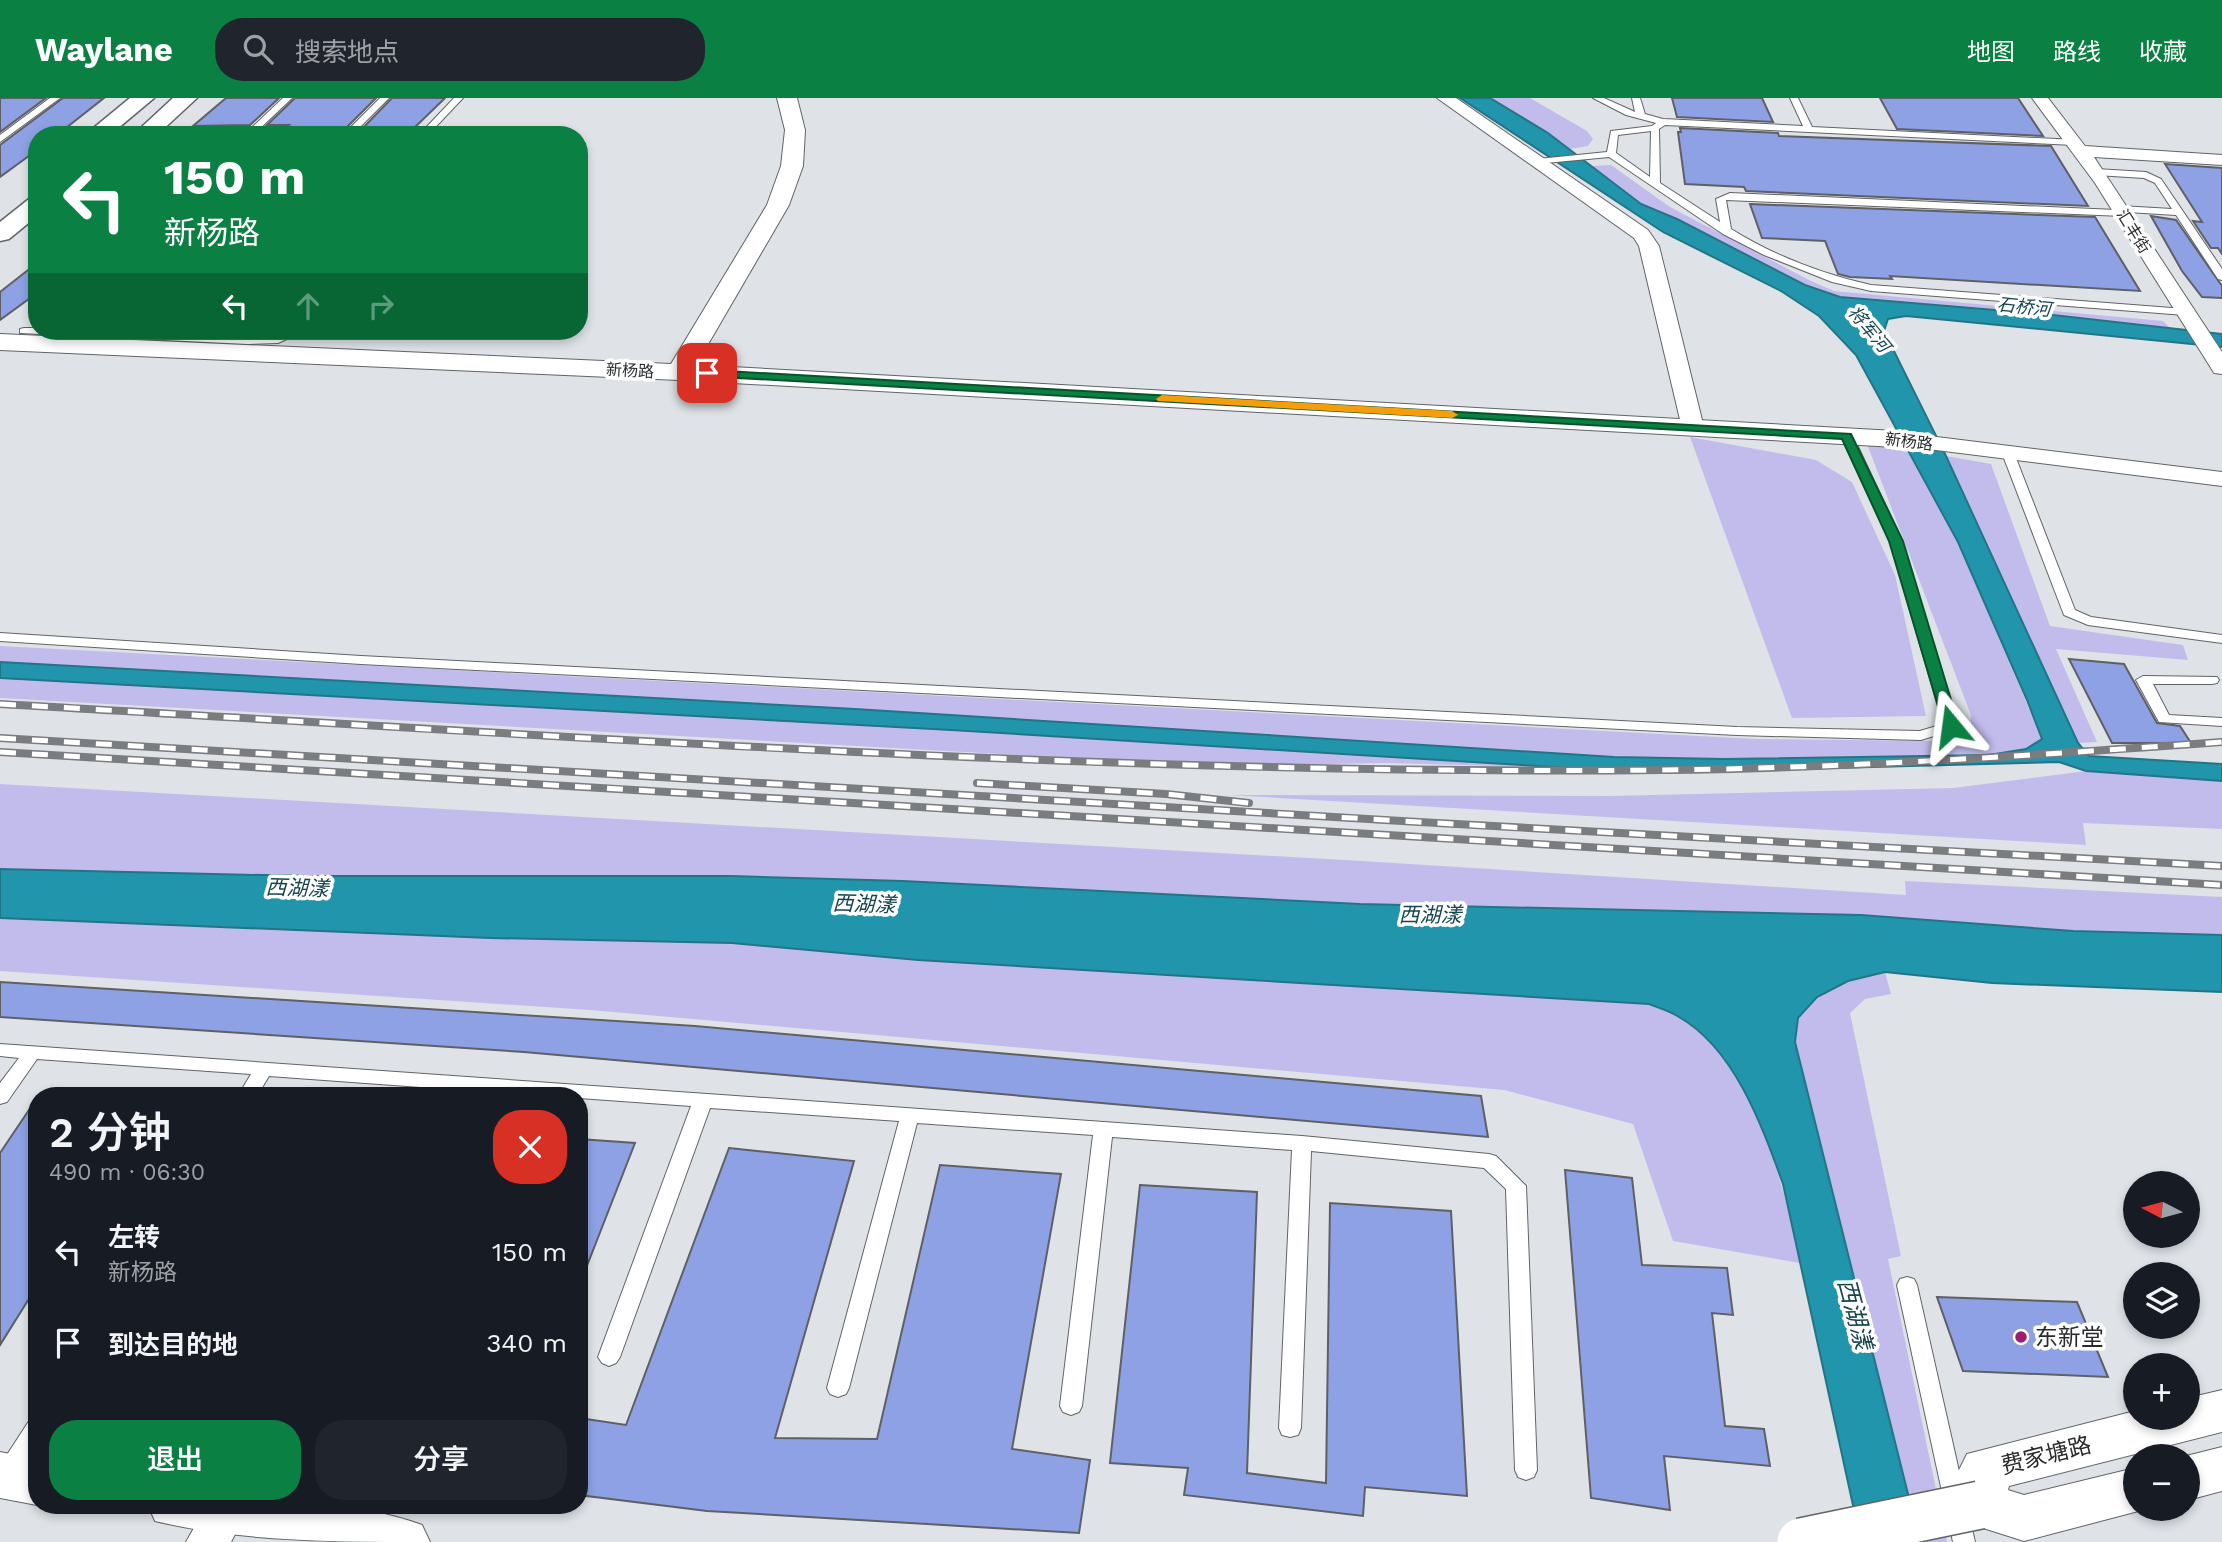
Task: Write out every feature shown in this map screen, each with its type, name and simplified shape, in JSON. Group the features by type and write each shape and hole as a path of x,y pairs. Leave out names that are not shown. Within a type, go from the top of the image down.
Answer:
{"main road":[{"path":"107,126 143,98"},
{"path":"134,126 170,98"},
{"path":"154,126 186,98"},
{"path":"0,209 28,188"},
{"path":"0,234 28,211"},
{"path":"0,253 28,230"}],"street":[{"path":"679,372 778,205 792,166 795,130 787,98"},
{"path":"1445,98 1641,234 1649,246 1693,428"},
{"name":"汇丰街","path":"2040,98 2096,172 2222,368"},
{"path":"2077,147 2222,160"},
{"name":"新杨路","path":"0,342 679,372 1896,439 2222,479"},
{"name":"费家塘路","path":"1972,1523 1985,1470 2222,1411"},
{"path":"2200,1475 2222,1469"},
{"path":"1801,1542 2024,1518 2123,1494"},
{"path":"191,1514 216,1527 403,1542"}],"lane":[{"path":"0,139 56,98"},
{"path":"258,126 288,98"},
{"path":"356,126 385,98"},
{"path":"432,126 459,98"},
{"path":"1597,98 1659,125"},
{"path":"1636,98 1641,117"},
{"path":"1794,98 1810,131"},
{"path":"1611,154 1614,133 1659,125 2077,147"},
{"path":"1655,184 1659,125"},
{"path":"1538,162 1611,154 1727,232 1816,275 1839,283 2189,318"},
{"path":"2096,172 2146,175 2158,181 2222,277"},
{"path":"1727,232 1721,199 1730,196 2179,212"},
{"path":"24,331 28,331"},
{"path":"232,340 278,340"},
{"path":"0,637 361,660 1317,712 1737,731 1921,736 1951,726 1896,541 1847,436"},
{"path":"2008,453 2068,612 2088,621 2222,639"},
{"path":"2212,680 2143,680 2164,719 2222,722"},
{"path":"0,1051 264,1068 466,1087"},
{"path":"0,1097 32,1053"},
{"path":"252,1087 264,1068"},
{"path":"588,1095 703,1100 1302,1143 1489,1161 1516,1186 1525,1470"},
{"path":"609,1357 703,1100"},
{"path":"838,1388 910,1115"},
{"path":"1071,1406 1103,1129"},
{"path":"1290,1429 1302,1143"},
{"path":"1907,1285 1944,1443 1972,1523"},
{"path":"14,1478 28,1448"}],"shaded area":[{"path":"1490,98 1530,98 1587,131 1593,139 1588,146 1570,149"},
{"path":"1611,165 1670,207 1834,291 2163,321 2170,328 2044,314 1840,297 1820,291 1641,204 1592,166"},
{"path":"1690,437 1816,460 1852,482 1895,575 1926,716 1792,718"},
{"path":"1867,444 1906,446 1958,542 2042,739 2026,749 1989,755 1725,759 1614,757 0,662 0,646 1756,739 1947,741 1970,732 1971,715"},
{"path":"1946,456 1991,464 2050,626 2183,645 2188,660 2056,649 2097,742 2078,743"},
{"path":"0,678 1603,769 1388,763 1213,766 0,698"},
{"path":"2086,771 2222,781 2222,829 2083,823 2086,845 1228,795 1610,796 1953,788"},
{"path":"0,784 1362,861 1906,895 1905,881 2222,897 2222,935 2073,931 1861,915 1360,904 903,881 305,876 0,869"},
{"path":"0,918 490,938 732,943 918,960 1649,1004 1676,1015 1705,1037 1728,1062 1762,1126 1785,1197 1800,1263 1673,1241 1633,1124 1504,1090 590,1010 0,971"},
{"path":"1885,972 1891,994 1865,999 1850,1013 1901,1256 1888,1259 1947,1542 1920,1542 1795,1042 1798,1020 1812,1001 1835,987"}],"water":[{"name":"将军河","path":"1460,98 1490,98 1548,133 1641,204 1677,219 1805,285 1840,297 2044,314 2222,334 2222,347 1906,316 1888,319 1884,331 1946,456 2078,743 2089,756 2222,764 2222,781 2086,771 2059,762 1651,773 951,730 0,678 0,662 855,709 1614,757 1725,759 1989,755 2026,749 2042,739 1958,542 1856,355 1819,316 1781,291 1663,232"},
{"name":"西湖漾","path":"0,869 305,876 732,876 903,881 1360,904 1861,915 2073,931 2222,935 2222,992 1992,983 1885,972 1848,981 1817,997 1798,1018 1795,1042 1920,1542 1861,1542 1783,1184 1766,1138 1744,1091 1716,1048 1699,1031 1679,1017 1649,1004 918,960 732,943 490,938 0,918"}],"building":[{"path":"0,98 46,98 0,132"},
{"path":"63,98 104,98 68,126 28,126 28,157 0,177 0,145"},
{"path":"226,98 279,98 250,125 193,126"},
{"path":"295,98 376,98 348,126 267,125"},
{"path":"392,98 445,98 416,126 365,126"},
{"path":"1672,98 1762,98 1773,122 1677,117"},
{"path":"1880,98 2018,98 2043,136 1897,129"},
{"path":"1680,128 1778,133 1779,136 2051,146 2088,206 1746,191 1744,187 1685,184 1678,132 1681,132"},
{"path":"2165,164 2222,168 2222,254 2218,248 2211,248 2193,221 2202,222"},
{"path":"1750,204 2095,217 2140,291 1890,276 1892,279 1850,277 1838,274 1825,241 1762,238"},
{"path":"2151,216 2176,220 2222,286 2222,298 2202,297 2182,271"},
{"path":"28,270 28,300 0,320 0,292"},
{"path":"2069,659 2124,664 2157,723 2180,726 2191,743 2112,743"},
{"path":"0,982 695,1026 1481,1096 1488,1137 524,1052 0,1017"},
{"path":"28,1111 28,1300 0,1345 0,1153"},
{"path":"588,1140 635,1143 588,1263"},
{"path":"729,1148 854,1161 775,1438 877,1439 940,1165 1061,1174 1012,1449 1090,1460 1079,1533 707,1511 588,1496 588,1419 626,1425"},
{"path":"1565,1170 1632,1178 1642,1265 1727,1268 1733,1315 1712,1313 1725,1426 1764,1429 1770,1466 1664,1456 1670,1510 1591,1498"},
{"path":"1140,1185 1257,1192 1247,1473 1326,1483 1330,1203 1451,1211 1467,1496 1365,1487 1363,1516 1184,1495 1188,1468 1110,1463"},
{"name":"东新堂","path":"1937,1297 2077,1302 2108,1377 1963,1371"}],"railway":[{"path":"0,704 832,751 1248,767 1456,770 1804,767 2222,742"},
{"path":"0,738 1419,822 2222,866"},
{"path":"0,752 2222,885"},
{"path":"977,783 1166,794 1249,803"}],"slow traffic":[{"path":"1162,399 1452,415"}],"place":[{"name":"东新堂","path":"2021,1337"}],"route":[{"path":"707,373 1847,436 1896,541 1951,726"}],"water label":[{"name":"石桥河","path":"2024,307"}]}
